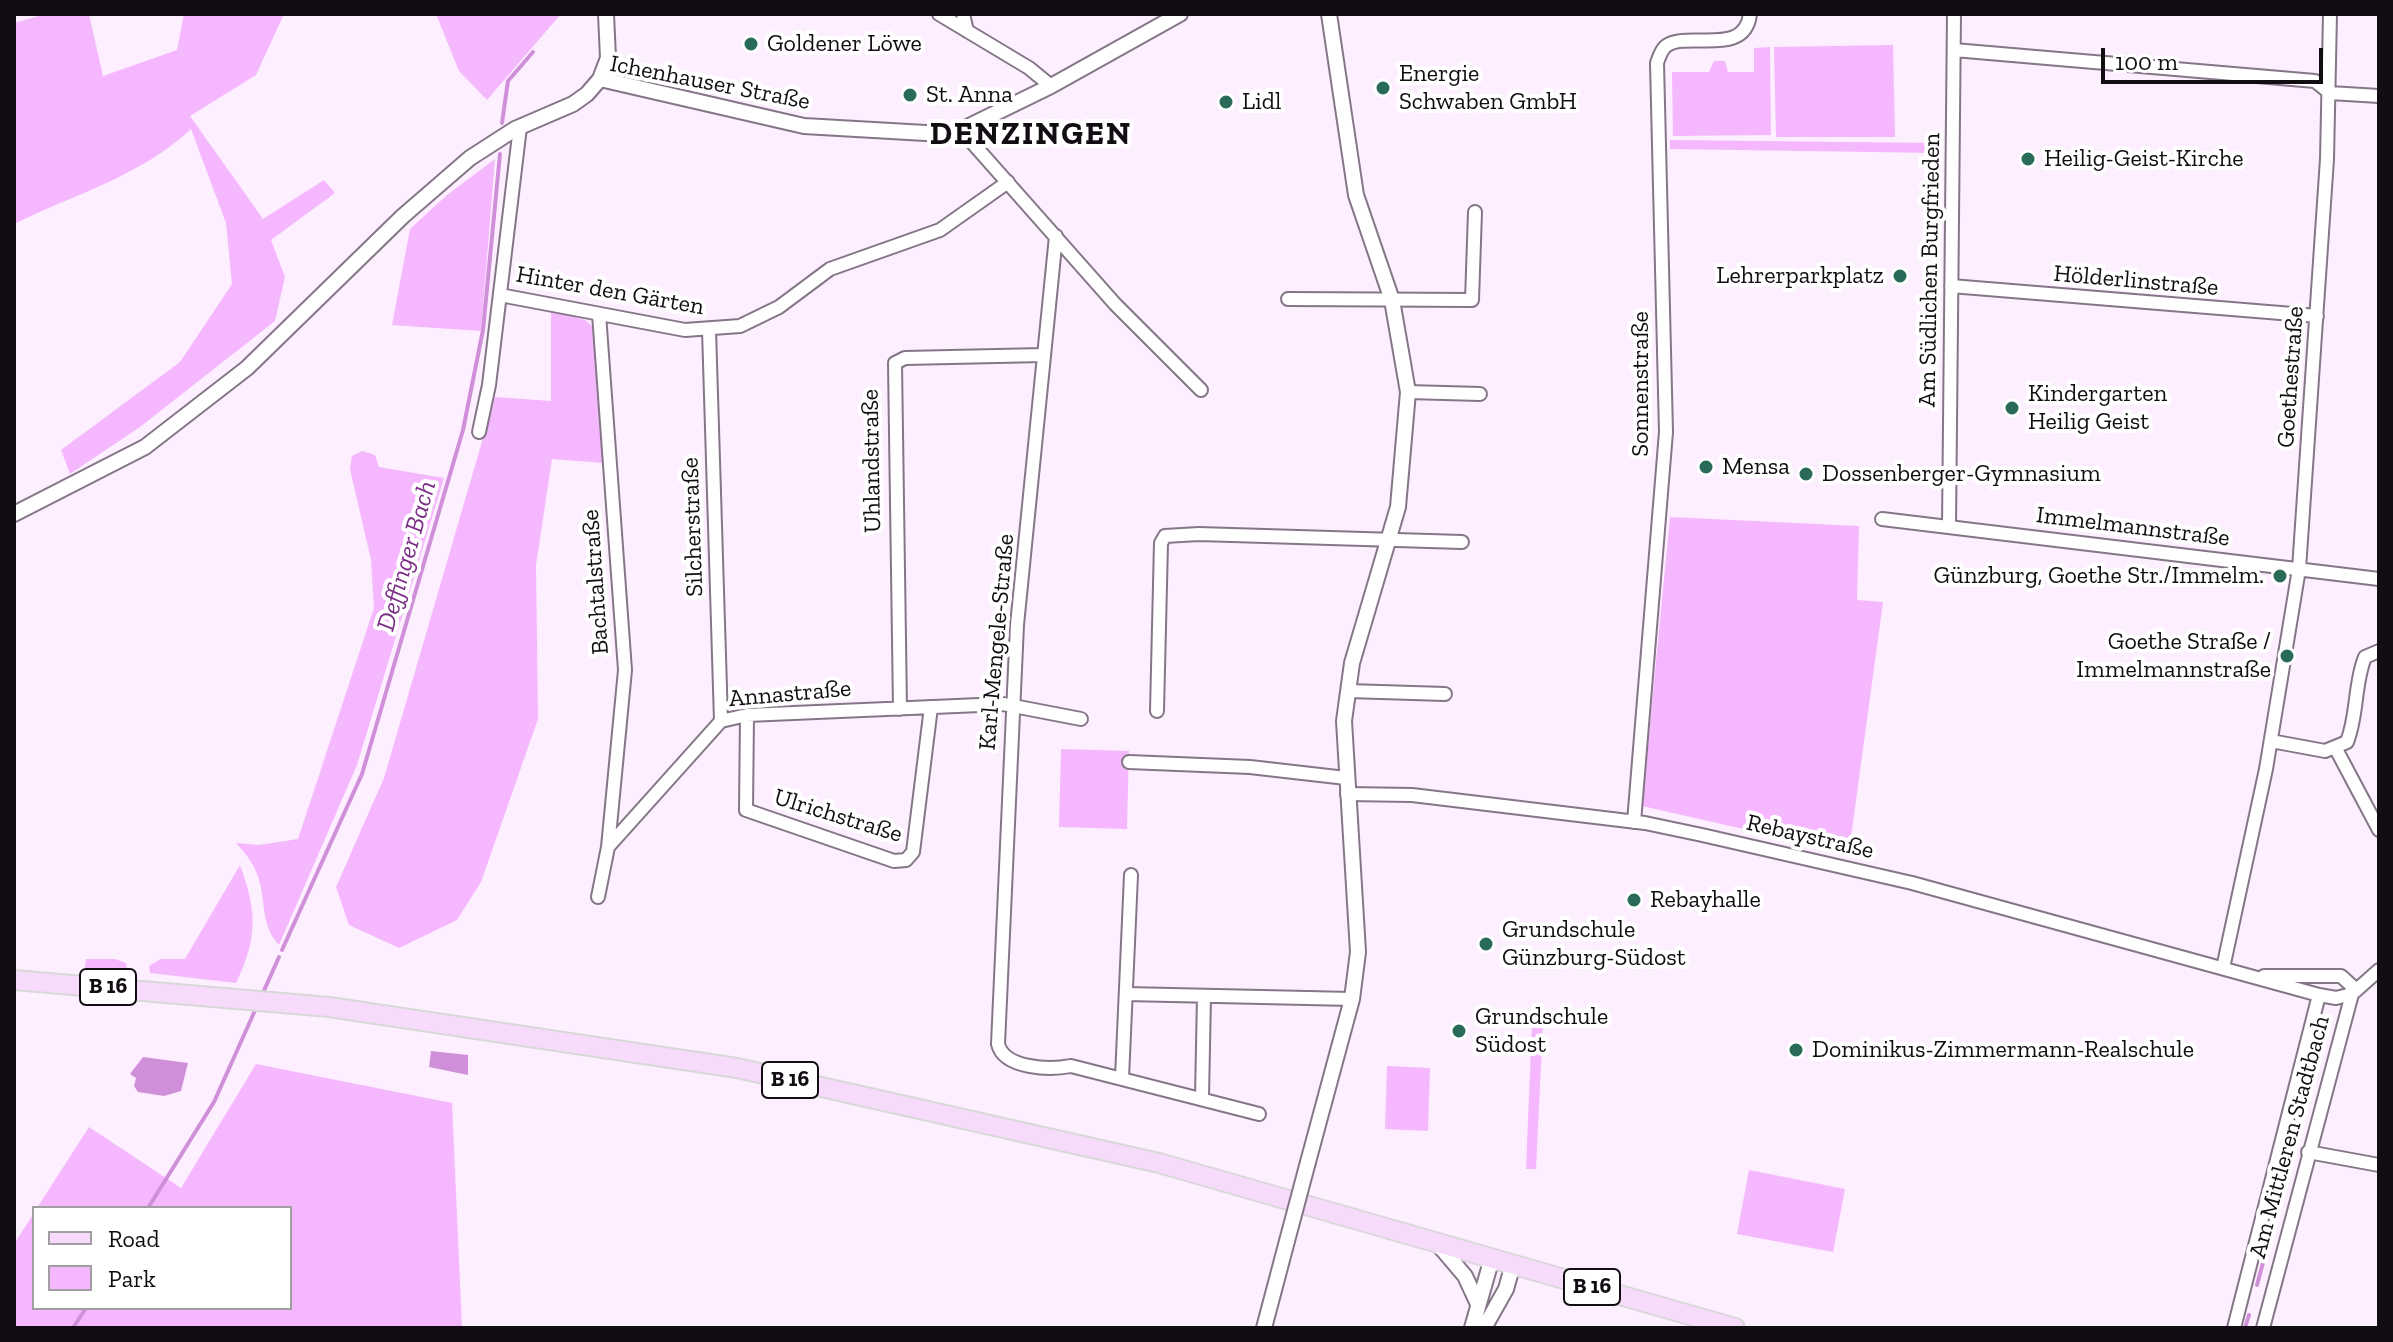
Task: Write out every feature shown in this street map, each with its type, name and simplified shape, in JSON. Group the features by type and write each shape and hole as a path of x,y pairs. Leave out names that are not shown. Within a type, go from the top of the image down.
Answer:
{"main road":[{"name":"B 16","path":"14,980 329,1007 752,1071 1159,1163 1735,1328"}],"street":[{"path":"600,79 608,58 606,14"},
{"path":"939,14 1029,68 1051,86"},
{"path":"963,14 967,31"},
{"name":"Ichenhauser Straße","path":"14,514 157,439 247,368 421,200 491,144 517,128 573,104 600,79 804,126 925,135 961,130 1051,86 1180,14"},
{"path":"1264,1328 1352,999 1358,916 1346,778 1348,691 1352,663 1390,539 1403,474 1408,392 1392,300 1356,195 1329,14"},
{"name":"Sonnenstraße","path":"1634,822 1666,432 1657,63 1663,48 1671,43 1724,40 1738,35 1750,14"},
{"name":"Am Südlichen Burgfrieden","path":"1949,526 1954,14"},
{"name":"Goethestraße","path":"2223,968 2271,741 2299,569 2330,93 2330,14"},
{"path":"1954,50 2315,81 2330,93 2379,96"},
{"path":"479,432 489,385 517,128"},
{"path":"961,130 1115,304 1201,390"},
{"name":"Hinter den Gärten","path":"500,295 662,327 709,330 760,319 830,269 940,230 1008,182"},
{"path":"1288,299 1472,300 1475,212"},
{"name":"Karl-Mengele-Straße","path":"1056,236 1029,527 1023,543 1012,706 1000,1052 1008,1059 1053,1069 1071,1066 1122,1078"},
{"name":"Hölderlinstraße","path":"1951,286 2317,316"},
{"name":"Bachtalstraße","path":"599,314 625,670 608,847"},
{"name":"Silcherstraße","path":"709,330 721,721"},
{"name":"Uhlandstraße","path":"900,709 895,363 905,358 1043,355"},
{"path":"1408,392 1480,394"},
{"name":"Immelmannstraße","path":"1882,519 2379,579"},
{"path":"1157,711 1161,543 1165,536 1462,542"},
{"path":"2271,741 2325,751 2347,742 2365,657 2379,651"},
{"path":"1348,691 1445,694"},
{"name":"Annastraße","path":"608,847 721,721 747,715 1012,706 1081,719"},
{"name":"Ulrichstraße","path":"747,715 746,810 894,861 906,860 913,852 931,707"},
{"path":"2336,749 2379,830"},
{"path":"1129,762 1250,767 1346,778"},
{"name":"Rebaystraße","path":"1347,794 1412,795 1634,822 1912,883 2319,995 2336,998 2352,994 2352,986 2341,976 2323,973 2254,977"},
{"path":"598,897 608,847"},
{"path":"1131,875 1122,1078 1259,1114"},
{"name":"Am Mittleren Stadtbach","path":"2263,1328 2352,994 2379,970"},
{"path":"1126,994 1352,999"},
{"name":"Am Mittleren Stadtbach","path":"2234,1328 2319,995"},
{"path":"1202,1097 1204,996"},
{"path":"2308,1152 2379,1165"},
{"path":"1437,1243 1465,1276 1478,1304"},
{"path":"1472,1328 1492,1258"},
{"path":"1484,1328 1506,1289 1513,1264"}],"green space":[{"path":"45,14 89,14 103,76 177,50 184,14 284,14 256,75 190,116 263,219 324,180 335,193 271,240 285,277 275,321 140,427 70,474 61,450 180,362 232,284 226,223 191,129 129,172 14,224 14,23"},
{"path":"436,14 561,14 487,100 459,71"},
{"path":"1893,45 1895,137 1776,137 1774,47"},
{"path":"1770,47 1771,135 1673,136 1672,72 1709,72 1714,61 1725,61 1728,72 1754,72 1754,48"},
{"path":"1670,140 1937,143 1937,153 1670,149"},
{"path":"495,159 481,331 392,325 410,229 447,195"},
{"path":"551,311 585,320 592,326 604,463 552,459 536,565 538,719 481,882 457,920 399,948 349,925 336,887 384,778 495,397 551,401"},
{"path":"362,451 375,455 379,467 444,478 357,765 279,945 269,930 255,869 236,843 259,845 298,839 374,608 371,560 350,469 352,456"},
{"path":"1670,517 1859,526 1857,600 1883,602 1851,837 1836,850 1642,806"},
{"path":"1061,749 1129,751 1127,829 1059,827"},
{"path":"240,865 250,897 253,924 248,952 236,983 150,973 149,966 161,959 185,959"},
{"path":"86,959 115,959 126,963 128,975 85,968"},
{"path":"1532,1023 1543,1023 1536,1169 1526,1169"},
{"path":"256,1064 452,1103 462,1328 14,1328 14,1244 32,1216 32,1310 292,1310 292,1206 38,1206 89,1127 181,1188"},
{"path":"1387,1066 1430,1068 1428,1131 1385,1129"},
{"path":"1749,1170 1845,1189 1833,1252 1737,1234"}],"shaded area":[{"path":"431,1051 468,1055 468,1075 429,1067"},
{"path":"143,1057 188,1063 181,1091 164,1096 138,1092 134,1086 136,1078 130,1074"}],"waterway":[{"name":"Deffinger Bach","path":"502,123 508,81 533,52"},
{"name":"Deffinger Bach","path":"282,950 362,774 463,430 483,330 500,154"},
{"name":"Deffinger Bach","path":"262,995 279,957"},
{"name":"Deffinger Bach","path":"149,1206 214,1102 257,1006"},
{"path":"2257,1285 2328,1022"},
{"name":"Deffinger Bach","path":"73,1328 85,1310"},
{"path":"2245,1328 2249,1315"}],"place":[{"name":"Goldener Löwe","path":"751,44"},
{"name":"Energie Schwaben GmbH","path":"1383,88"},
{"name":"St. Anna","path":"910,95"},
{"name":"Lidl","path":"1226,102"},
{"name":"Heilig-Geist-Kirche","path":"2028,159"},
{"name":"Lehrerparkplatz","path":"1900,276"},
{"name":"Kindergarten Heilig Geist","path":"2012,408"},
{"name":"Mensa","path":"1706,467"},
{"name":"Dossenberger-Gymnasium","path":"1806,474"},
{"name":"Günzburg, Goethe Str./Immelm.","path":"2280,576"},
{"name":"Goethe Straße / Immelmannstraße","path":"2287,656"},
{"name":"Rebayhalle","path":"1634,900"},
{"name":"Grundschule Günzburg-Südost","path":"1486,944"},
{"name":"Grundschule Südost","path":"1459,1031"},
{"name":"Dominikus-Zimmermann-Realschule","path":"1796,1050"}],"district":[{"name":"DENZINGEN","path":"1031,135"}]}
